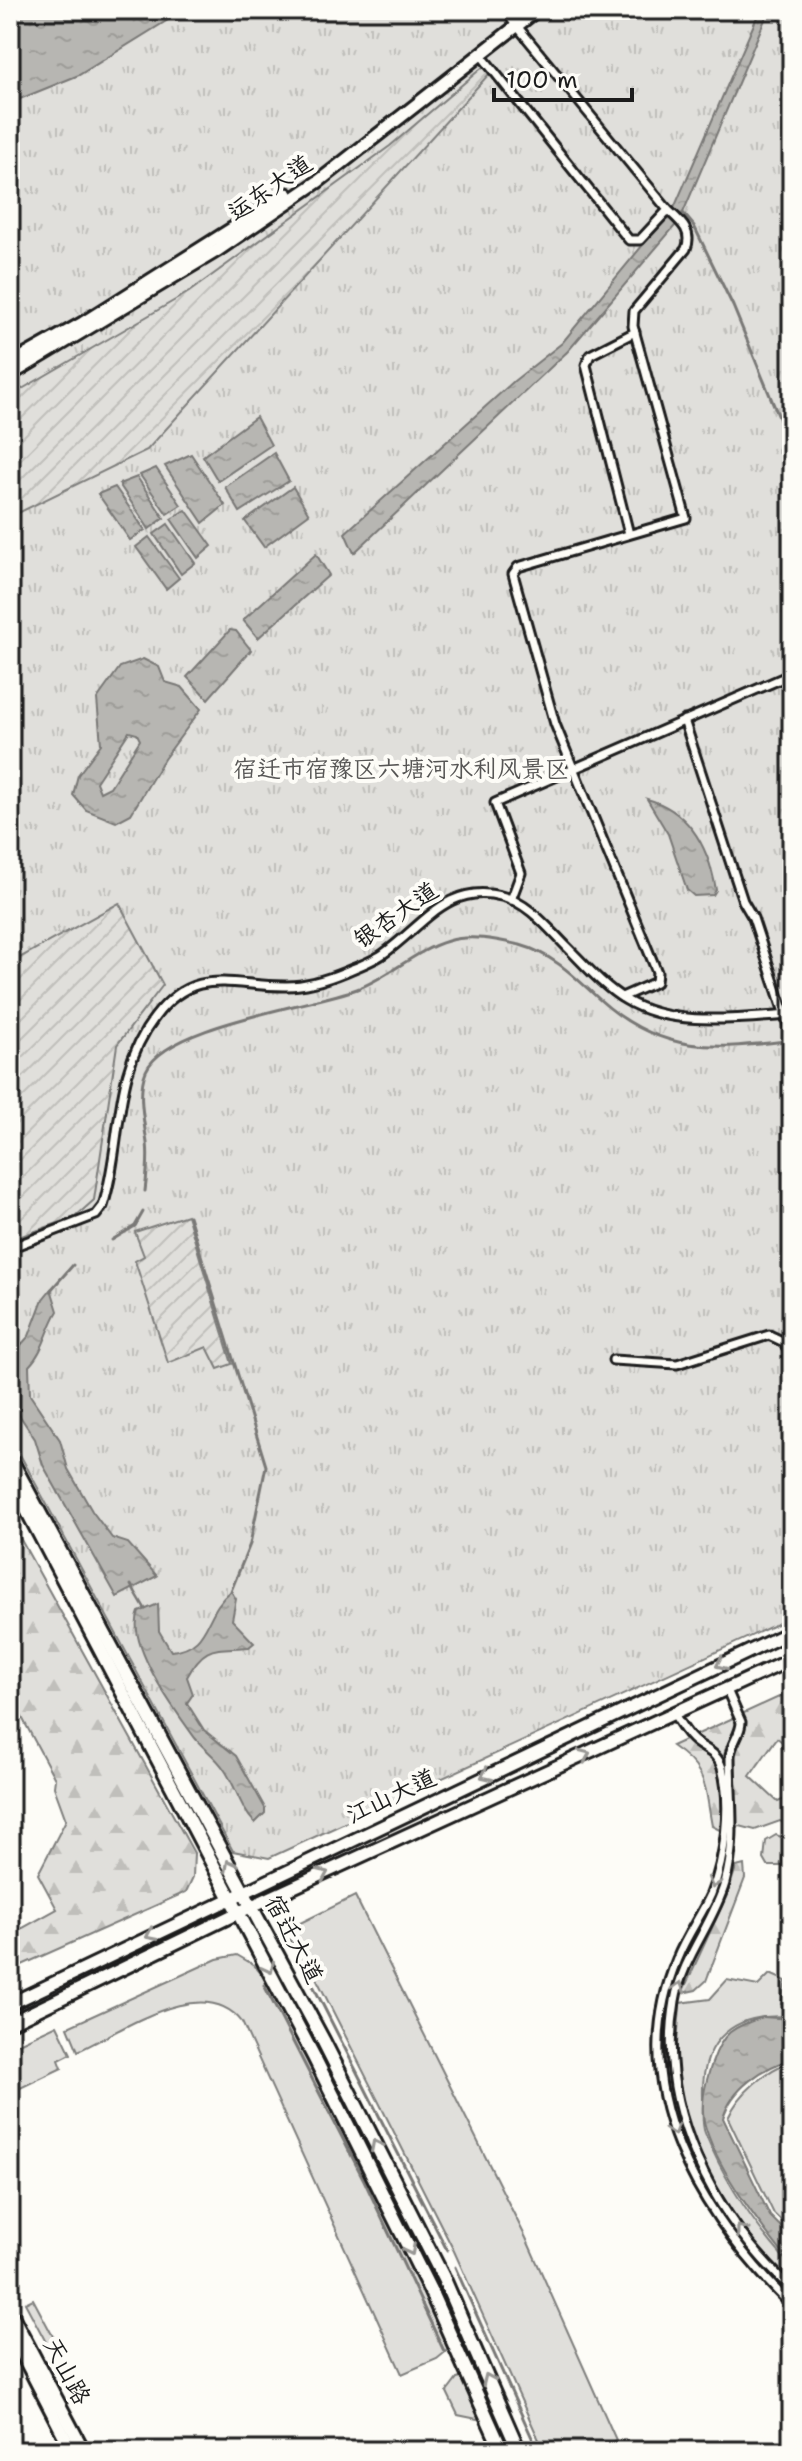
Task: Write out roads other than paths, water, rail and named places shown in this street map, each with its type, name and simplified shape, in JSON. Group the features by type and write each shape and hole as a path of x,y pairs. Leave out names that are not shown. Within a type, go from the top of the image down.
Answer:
{"main road":[{"name":"运东大道","path":"10,375 218,250 319,181 481,55 525,10"},
{"name":"运东大道","path":"10,364 109,307 316,175 515,23 537,10"},
{"name":"宿迁大道","path":"10,1458 246,1909 430,2290 502,2451"},
{"name":"宿迁大道","path":"10,1478 238,1893"},
{"name":"江山大道","path":"10,2004 792,1631"},
{"name":"江山大道","path":"10,2023 246,1909 792,1659"},
{"name":"宿迁大道","path":"246,1909 444,2279 519,2451"},
{"name":"天山路","path":"10,2311 84,2451"},
{"name":"天山路","path":"10,2331 72,2451"}],"street":[{"path":"515,23 668,210 685,226 689,240 686,249 634,311 635,332 686,518 513,570 555,724 657,972 656,982 622,997"},
{"path":"481,55 629,240 640,240 668,210"},
{"path":"629,534 586,365 590,355 635,332"},
{"path":"511,900 521,873 495,803 792,674"},
{"path":"684,720 792,1037"},
{"name":"银杏大道","path":"10,1248 96,1215 103,1206 128,1063 156,1015 182,989 220,979 288,986 316,981 382,955 436,908 455,898 482,892 511,900 534,914 622,997 655,1012 723,1019 787,1017"},
{"path":"613,1360 677,1364 769,1335 784,1342 792,1358"},
{"path":"727,1690 741,1722 730,1752 734,1796 729,1864 719,1900 686,1967 675,2000 673,2084 686,2133 711,2185 746,2236 792,2289"},
{"path":"674,1714 693,1740 709,1749 719,1761 726,1810 714,1883 678,1957 663,2004 659,2038 664,2104 684,2161 706,2204 738,2247 792,2306"}],"water":[{"path":"10,10 184,10 79,75 10,103"},
{"path":"760,10 769,10 680,220 568,351 354,553 345,533 514,381 562,343 675,206"},
{"path":"256,417 271,445 218,481 203,456"},
{"path":"274,453 289,481 240,512 225,487"},
{"path":"191,454 225,505 203,523 165,466"},
{"path":"156,468 181,505 167,514 140,475"},
{"path":"137,477 164,518 149,529 119,484"},
{"path":"115,487 145,530 130,540 98,494"},
{"path":"293,487 309,514 264,547 245,521"},
{"path":"186,510 212,546 198,558 171,519"},
{"path":"168,524 195,563 181,574 154,534"},
{"path":"149,537 179,578 166,589 136,547"},
{"path":"316,554 329,575 258,638 243,620"},
{"path":"230,630 236,631 251,650 208,699 187,677"},
{"path":"143,659 159,667 165,682 182,687 201,709 164,759 131,814 116,822 86,810 73,795 78,775 101,744 97,699 120,667","holes":["129,732 137,734 140,740 110,787 100,792 96,782"]},
{"path":"647,799 675,813 695,834 713,875 716,890 713,895 694,896 687,890 668,834"},
{"path":"51,1289 58,1311 29,1366 30,1395 60,1440 68,1469 92,1511 112,1538 128,1543 157,1576 117,1597 43,1465 35,1439 10,1401 10,1357 29,1336 43,1299"},
{"path":"231,1591 236,1599 232,1620 254,1643 249,1647 212,1651 199,1659 187,1677 193,1694 187,1703 204,1730 236,1756 265,1808 265,1813 255,1823 224,1769 195,1738 165,1695 146,1659 137,1625 139,1612 158,1604 159,1631 171,1651 184,1648 201,1636 222,1600"},
{"path":"763,2017 792,2019 792,2059 750,2081 733,2097 723,2118 770,2216 792,2238 792,2265 756,2218 721,2164 704,2121 705,2087 720,2044 736,2028"}],"waterway":[{"path":"683,213 694,226 733,306 792,449"},
{"path":"145,1191 148,1155 142,1088 146,1071 159,1055 181,1041 210,1029 357,989 448,941 484,938 532,949 563,967 622,1017 667,1039 714,1046 792,1040"},
{"path":"112,1240 135,1226 143,1212"},
{"path":"189,1216 266,1466 250,1544 231,1591"},
{"path":"50,1291 73,1265"},
{"path":"131,1585 145,1609"},
{"path":"290,1940 447,2250"},
{"path":"264,1985 364,2180 444,2351"},
{"path":"455,2267 538,2451"}],"park label":[{"name":"宿迁市宿豫区六塘河水利风景区","path":"401,769"}]}
